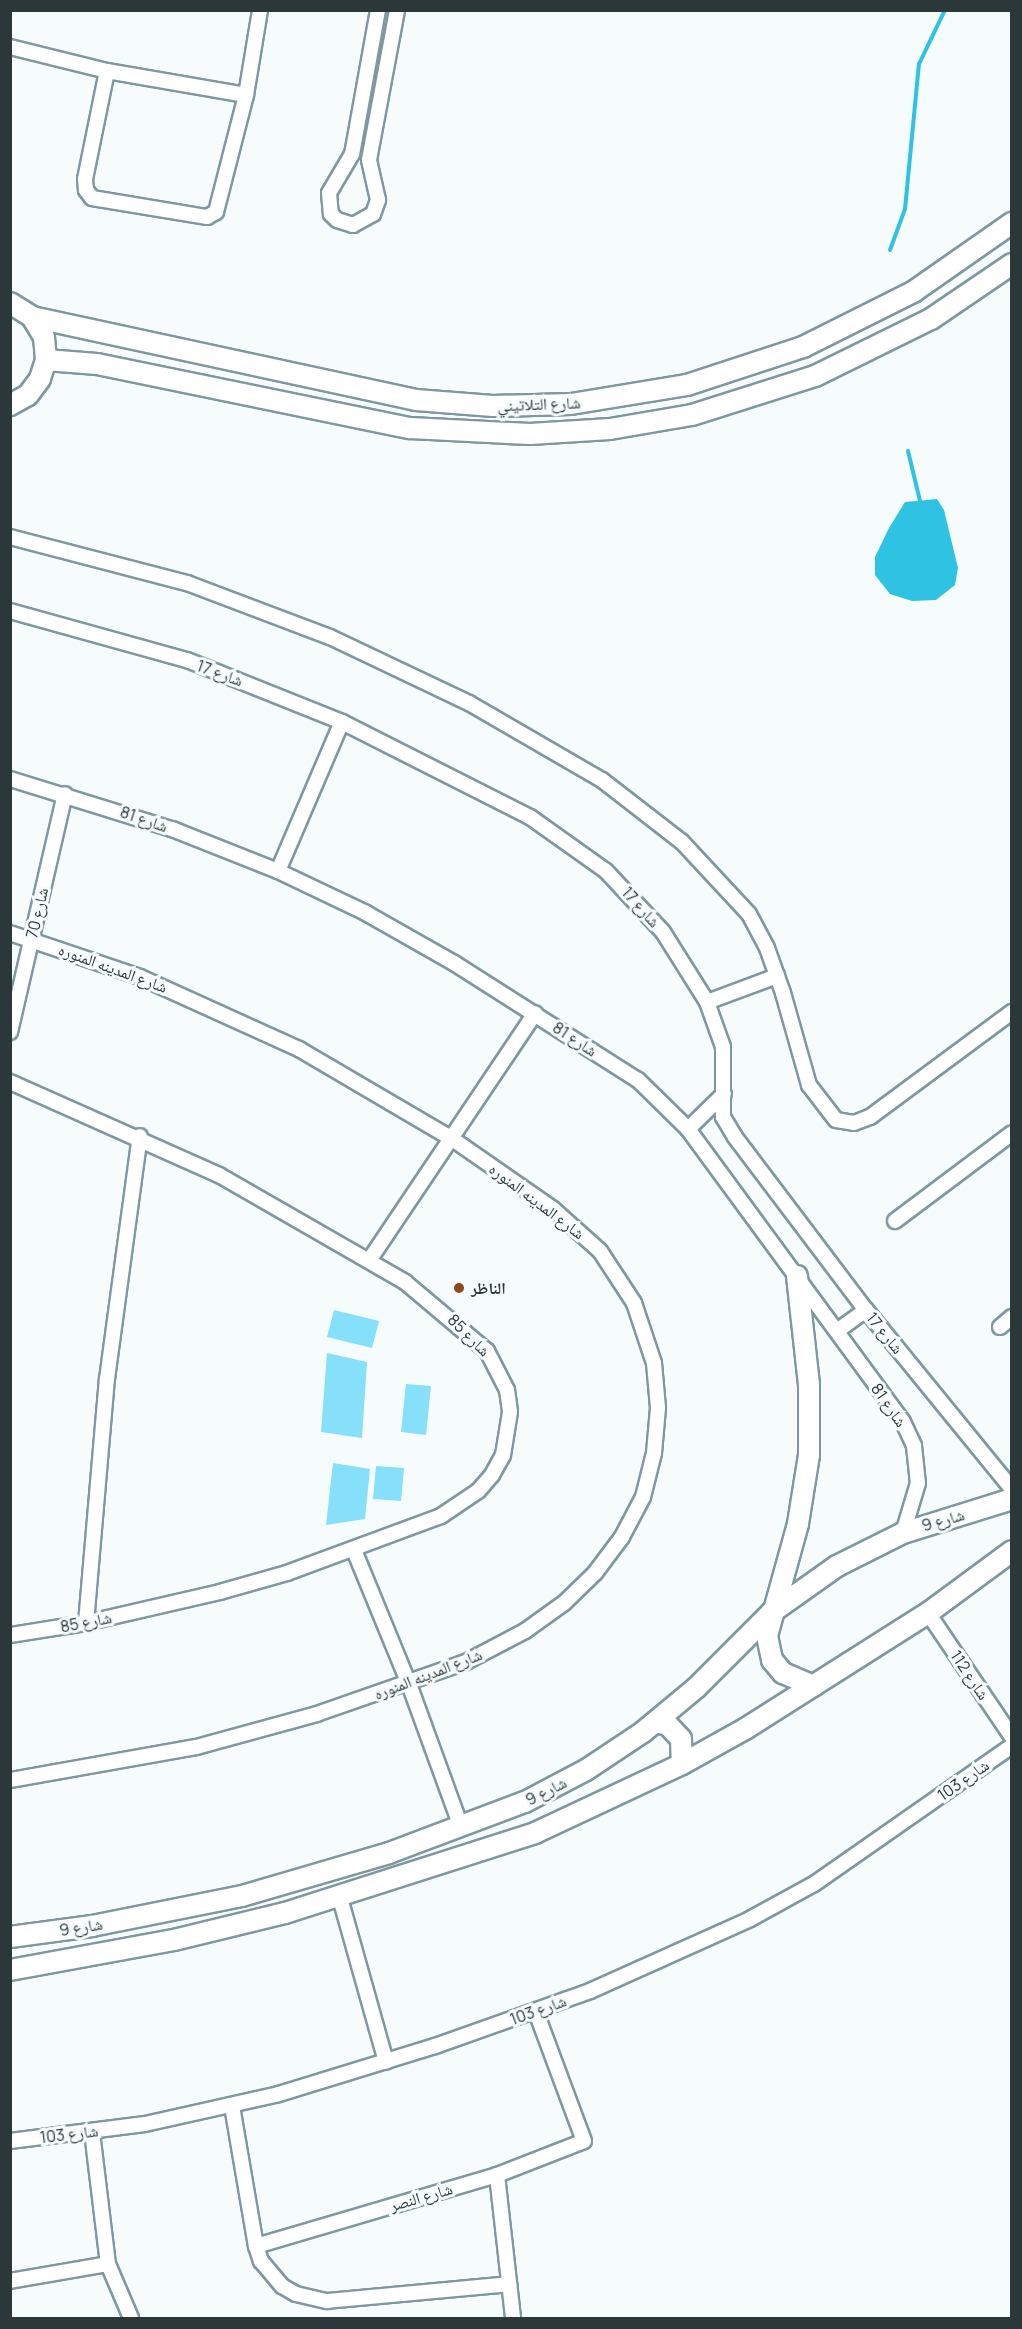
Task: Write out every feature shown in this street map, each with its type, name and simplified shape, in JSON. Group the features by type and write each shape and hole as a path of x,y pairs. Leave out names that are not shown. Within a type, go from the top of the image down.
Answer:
{"main road":[{"name":"شارع التلاتيني","path":"32,317 416,400 493,406 571,404 687,385 803,347 913,292 1011,223"},
{"name":"شارع التلاتيني","path":"46,360 98,364 410,428 520,434 610,429 692,415 815,376 931,319 1011,264"},
{"path":"10,303 32,317 44,337 46,360 40,379 28,395 10,405"},
{"path":"797,1276 809,1384 809,1455 798,1524 766,1636 772,1660 789,1678 813,1686"},
{"name":"شارع 9","path":"10,1936 92,1926 242,1896 336,1869 461,1827 556,1786 656,1722 696,1688 772,1612 837,1566 903,1533 1011,1499"},
{"name":"شارع 9","path":"10,1970 174,1940 340,1898 535,1833 682,1764 813,1686 928,1613 1011,1551"},
{"path":"656,1722 668,1725 681,1739 682,1764"}],"street":[{"path":"107,71 86,179 86,190 92,198 207,216 216,212 246,95 260,10"},
{"path":"378,10 352,154 328,193 331,214 337,220 353,225 373,214 378,200 369,160 397,10"},
{"path":"10,47 107,71 246,95"},
{"path":"10,537 113,561 259,609 401,668 536,740 602,780 682,842 749,914 777,976 809,1085 822,1107 836,1120 844,1123 870,1117 1011,1012"},
{"name":"شارع 17","path":"10,611 187,660 342,722 490,795 573,845 636,900 687,966 707,1002 723,1047 723,1117 735,1137 866,1310 1011,1489"},
{"path":"278,871 342,722"},
{"name":"شارع 81","path":"10,779 65,794 172,829 278,871 366,914 535,1013 638,1080 688,1129 903,1422 914,1446 918,1483 903,1533"},
{"name":"شارع 70","path":"10,1032 65,794"},
{"name":"شارع المدينه المنوره","path":"10,933 140,977 248,1023 451,1138 554,1209 600,1251 624,1285 646,1332 654,1362 658,1408 654,1453 643,1497 621,1537 595,1573 564,1603 525,1631 466,1662 409,1684 317,1714 196,1747 10,1780"},
{"path":"707,1002 777,976"},
{"path":"370,1259 535,1013"},
{"name":"شارع 85","path":"10,1082 140,1137 295,1215 370,1259 442,1310 487,1351 503,1380 510,1412 503,1455 478,1491 441,1516 354,1550 220,1592 86,1623 10,1635"},
{"path":"688,1129 724,1094"},
{"path":"895,1221 1011,1133"},
{"path":"86,1623 107,1379 140,1137"},
{"path":"837,1331 866,1310"},
{"path":"1000,1326 1011,1317"},
{"path":"354,1550 409,1684 461,1827"},
{"name":"شارع 112","path":"928,1613 1011,1737"},
{"name":"شارع 103","path":"10,2141 92,2132 232,2106 386,2062 536,2012 750,1919 814,1884 1011,1746"},
{"path":"340,1898 386,2062"},
{"name":"شارع النصر","path":"256,2246 497,2175 585,2141 536,2012"},
{"path":"232,2106 256,2246 261,2261 282,2286 296,2294 327,2301 508,2284"},
{"path":"92,2132 108,2264 131,2319"},
{"path":"497,2175 513,2319"},
{"path":"10,2281 108,2264"}],"shaded area":[{"path":"937,499 944,510 958,568 955,585 936,600 912,601 890,594 875,575 875,557 889,528 905,502"},
{"path":"334,1310 379,1321 372,1348 327,1337"},
{"path":"327,1353 367,1362 362,1438 321,1432"},
{"path":"406,1384 431,1386 426,1435 401,1432"},
{"path":"333,1463 370,1469 365,1519 326,1525"},
{"path":"376,1466 404,1468 401,1501 373,1499"}],"waterway":[{"path":"890,250 905,209 919,64 945,10"},
{"path":"908,451 920,501"}],"place":[{"name":"الناظر","path":"459,1288"}]}
